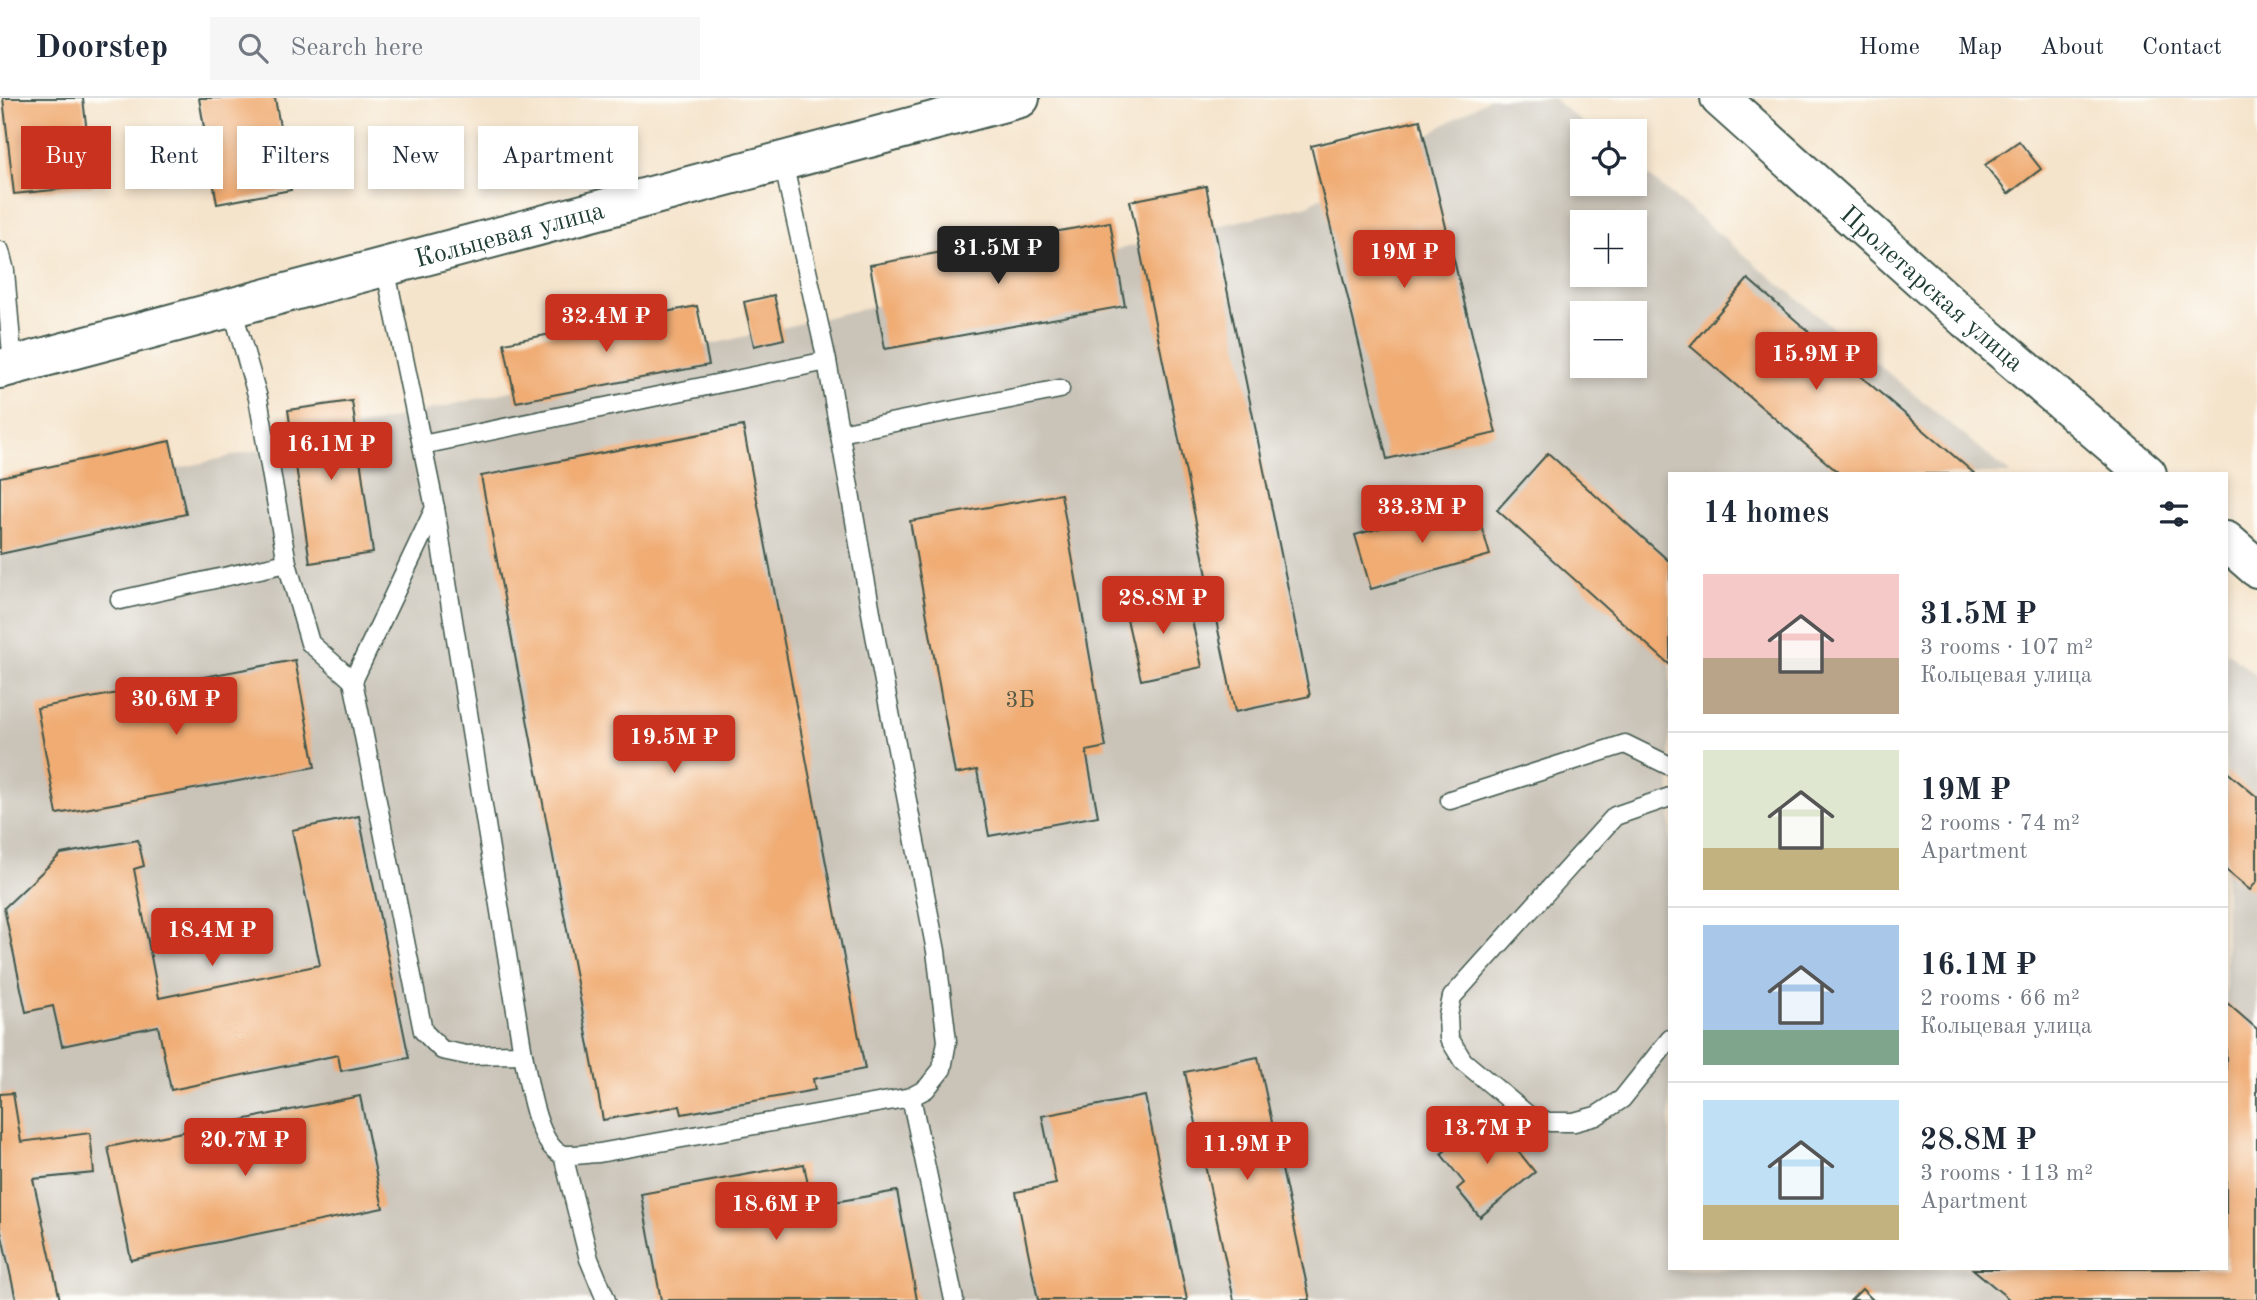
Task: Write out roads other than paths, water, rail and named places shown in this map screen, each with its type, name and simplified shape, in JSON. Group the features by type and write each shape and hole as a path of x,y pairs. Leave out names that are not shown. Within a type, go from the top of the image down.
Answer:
{"main road":[{"name":"Кольцевая улица","path":"6,368 1020,98"},
{"name":"Пролетарская улица","path":"1720,98 1977,328 2145,472"},
{"path":"2228,543 2257,568"}],"lane":[{"path":"385,267 435,508 523,1054 533,1104 552,1147 563,1155 599,1153 911,1097 926,1089 942,1069 947,1041 936,951 875,635 827,361 783,162"},
{"path":"0,251 5,271 6,368"},
{"path":"232,308 258,398 287,563 310,643 353,681"},
{"path":"422,444 827,361"},
{"path":"840,432 1060,389"},
{"path":"435,508 353,681 423,1031 442,1050 466,1055 523,1054"},
{"path":"120,600 287,563"},
{"path":"1450,800 1625,744 1668,765"},
{"path":"1668,798 1615,816 1452,997 1448,1016 1449,1038 1463,1061 1530,1116 1549,1122 1574,1122 1596,1116 1622,1099 1668,1042"},
{"path":"911,1097 954,1300"},
{"path":"563,1155 589,1259 606,1300"}]}
